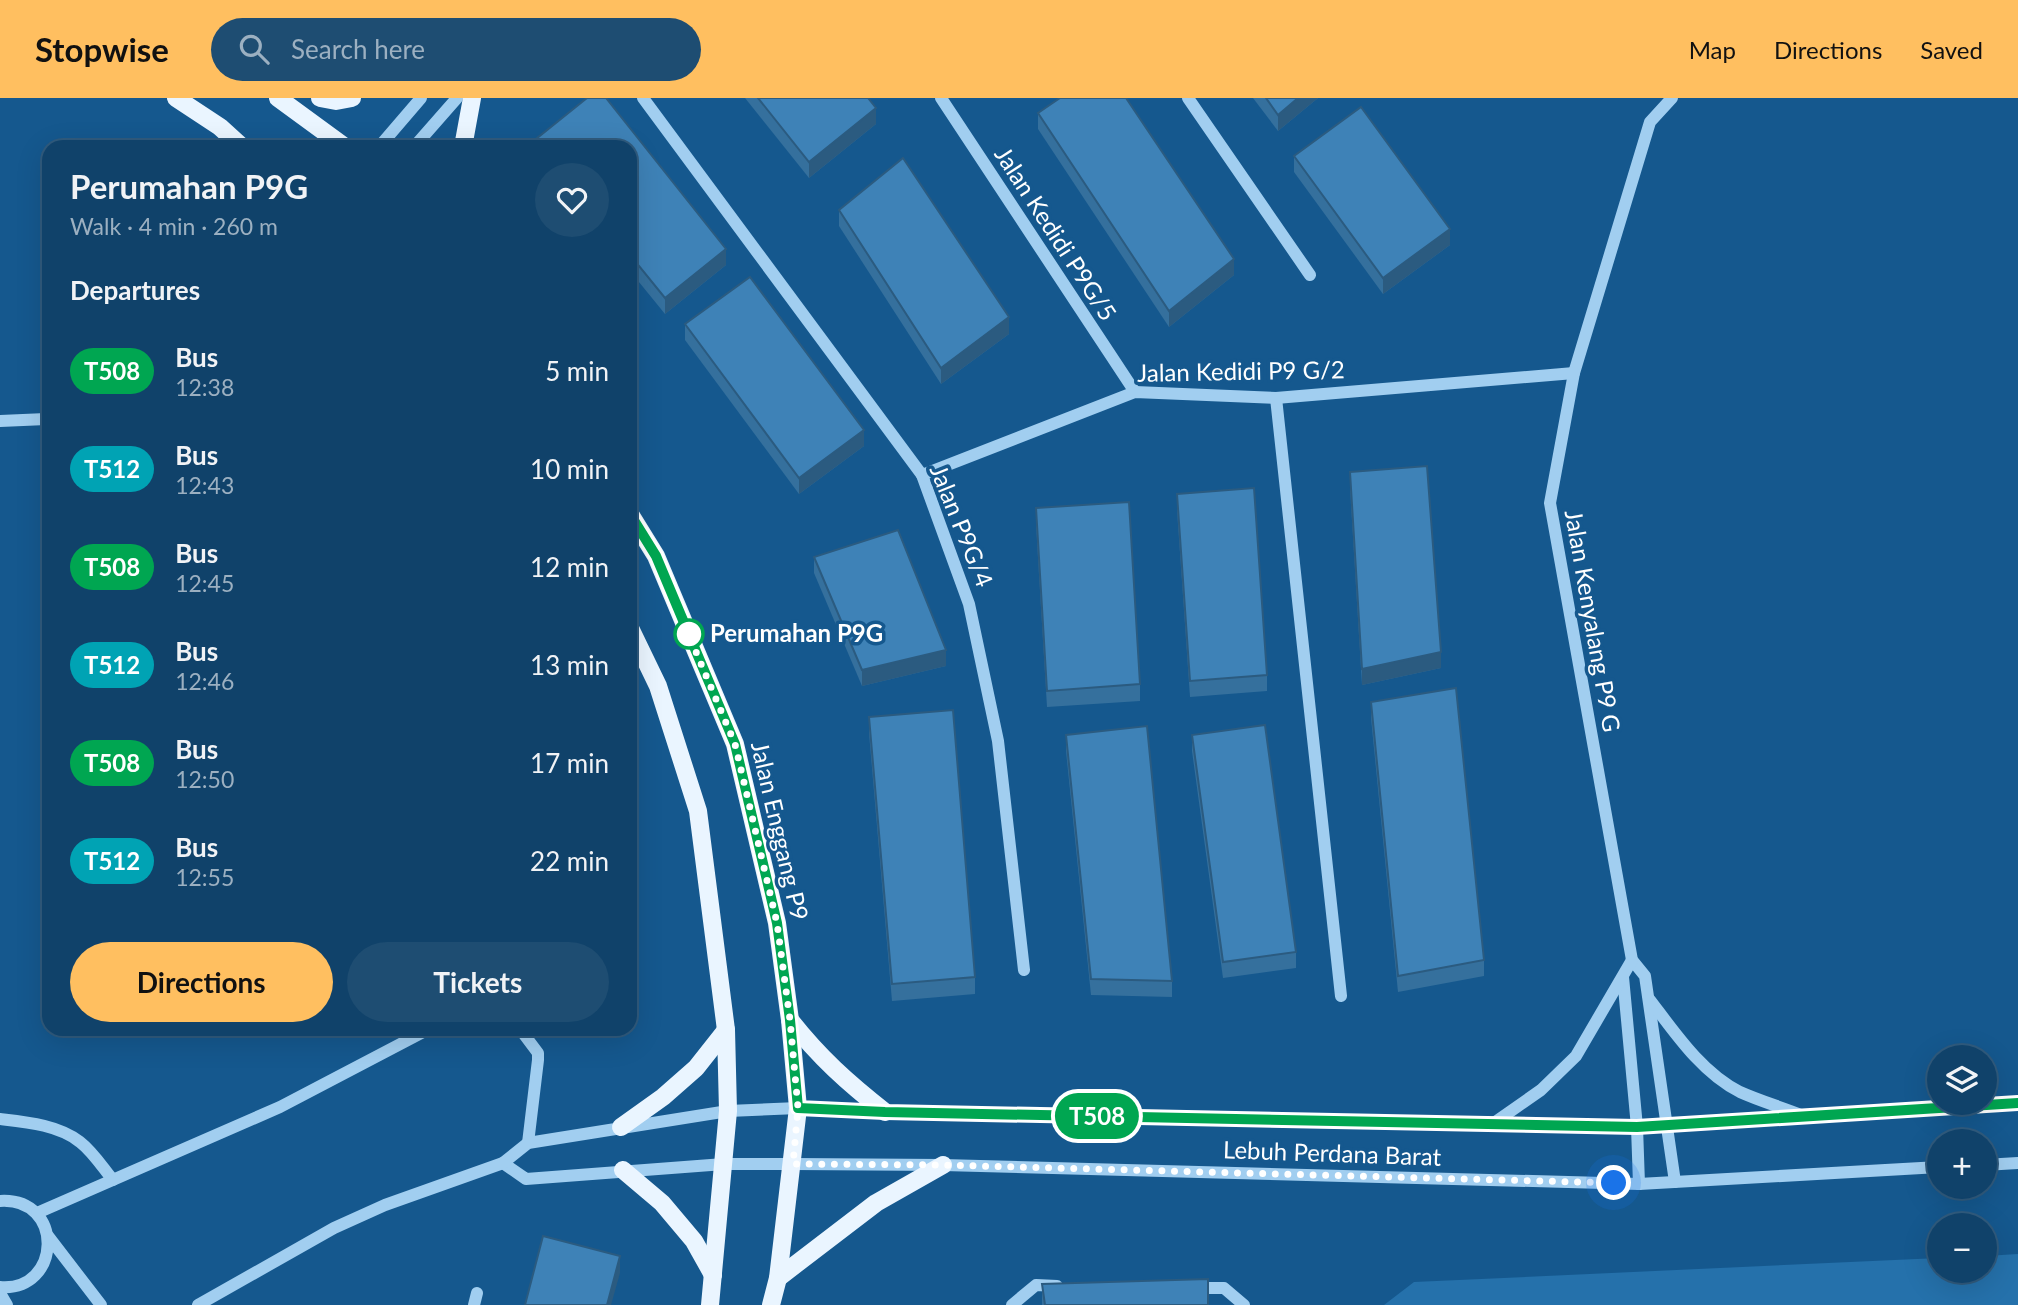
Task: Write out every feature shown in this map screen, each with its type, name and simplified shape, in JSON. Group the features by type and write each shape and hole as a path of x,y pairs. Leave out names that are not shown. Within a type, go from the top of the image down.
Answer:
{"main road":[{"path":"176,98 220,127 246,140"},
{"path":"278,98 335,140"},
{"path":"320,98 336,101 352,98"},
{"path":"464,140 472,98"},
{"path":"220,127 234,140"},
{"name":"Jalan Enggang P9","path":"637,525 656,556 735,744 777,923 798,1108 778,1278 771,1305"},
{"path":"637,643 658,687 698,811 726,1030 728,1111 710,1305"},
{"path":"790,1020 814,1051 842,1079 885,1112"},
{"path":"621,1127 663,1097 696,1068 726,1030"},
{"path":"778,1278 876,1203 943,1165"},
{"path":"623,1170 662,1203 694,1241 713,1275"}],"street":[{"path":"385,140 421,98"},
{"path":"420,140 457,98"},
{"name":"Jalan P9G/4","path":"643,98 922,475 969,604 998,741 1024,970"},
{"name":"Jalan Kedidi P9G/5","path":"941,98 1135,393"},
{"path":"1188,98 1310,275"},
{"name":"Jalan Kenyalang P9 G","path":"1672,98 1650,122 1574,373 1550,503 1632,960 1645,976 1675,1182"},
{"name":"Jalan Kedidi P9 G/2","path":"922,475 1135,393 1276,398 1574,373"},
{"path":"1276,398 1341,996"},
{"path":"0,421 42,419"},
{"path":"1494,1123 1541,1090 1576,1056 1632,960"},
{"path":"1623,977 1637,1127 1639,1184"},
{"path":"1648,997 1700,1061 1721,1079 1740,1092 1804,1116"},
{"path":"37,1213 280,1107 416,1036"},
{"path":"198,1305 334,1228 385,1205 503,1163 528,1143 538,1053 525,1036"},
{"name":"Lebuh Perdana Barat","path":"528,1143 728,1111 798,1108 1637,1127 2018,1103"},
{"path":"0,1119 60,1131 80,1142 113,1180"},
{"name":"Lebuh Perdana Barat","path":"503,1163 526,1180 623,1170 724,1164 793,1164 943,1165 1639,1184 1927,1168"},
{"path":"1997,1164 2018,1163"},
{"path":"0,1201 15,1201 37,1213 48,1235 101,1305"},
{"path":"0,1287 8,1288 21,1284 40,1270 46,1260 48,1235"},
{"path":"1012,1305 1037,1285 1077,1286"},
{"path":"1184,1287 1224,1288 1244,1305"},
{"path":"0,1293 7,1305"}],"shaded area":[{"path":"2018,1254 2018,1305 1384,1305 1414,1282 1927,1259 1927,1283 1997,1283 1997,1255"}],"building":[{"path":"587,98 606,98 726,249 665,298 637,264 637,140 536,139"},
{"path":"758,98 868,98 876,108 809,162"},
{"path":"1060,98 1126,98 1234,259 1169,311 1038,113"},
{"path":"1266,98 1298,98 1278,115"},
{"path":"1361,107 1450,229 1383,278 1294,156"},
{"path":"903,158 1009,317 941,368 839,210"},
{"path":"750,277 864,430 799,478 685,324"},
{"path":"1427,466 1441,652 1362,669 1350,472"},
{"path":"1254,488 1267,675 1190,681 1177,494"},
{"path":"1129,502 1140,684 1047,691 1036,508"},
{"path":"898,530 946,650 862,670 814,557"},
{"path":"1456,688 1484,960 1398,976 1371,702"},
{"path":"953,710 975,977 892,984 869,717"},
{"path":"1265,725 1296,952 1223,962 1192,735"},
{"path":"1147,726 1172,981 1091,979 1066,735"},
{"path":"543,1236 620,1256 607,1305 525,1305"},
{"path":"1208,1279 1208,1305 1045,1305 1042,1284"}],"bus line":[{"name":"T508","path":"637,525 656,556 735,744 777,923 798,1108 1637,1127 2018,1103"}],"place":[{"name":"Perumahan P9G","path":"689,634"}],"route":[{"path":"689,634 685,626 735,744 777,923 798,1108 793,1164 943,1165 1614,1183"}]}
